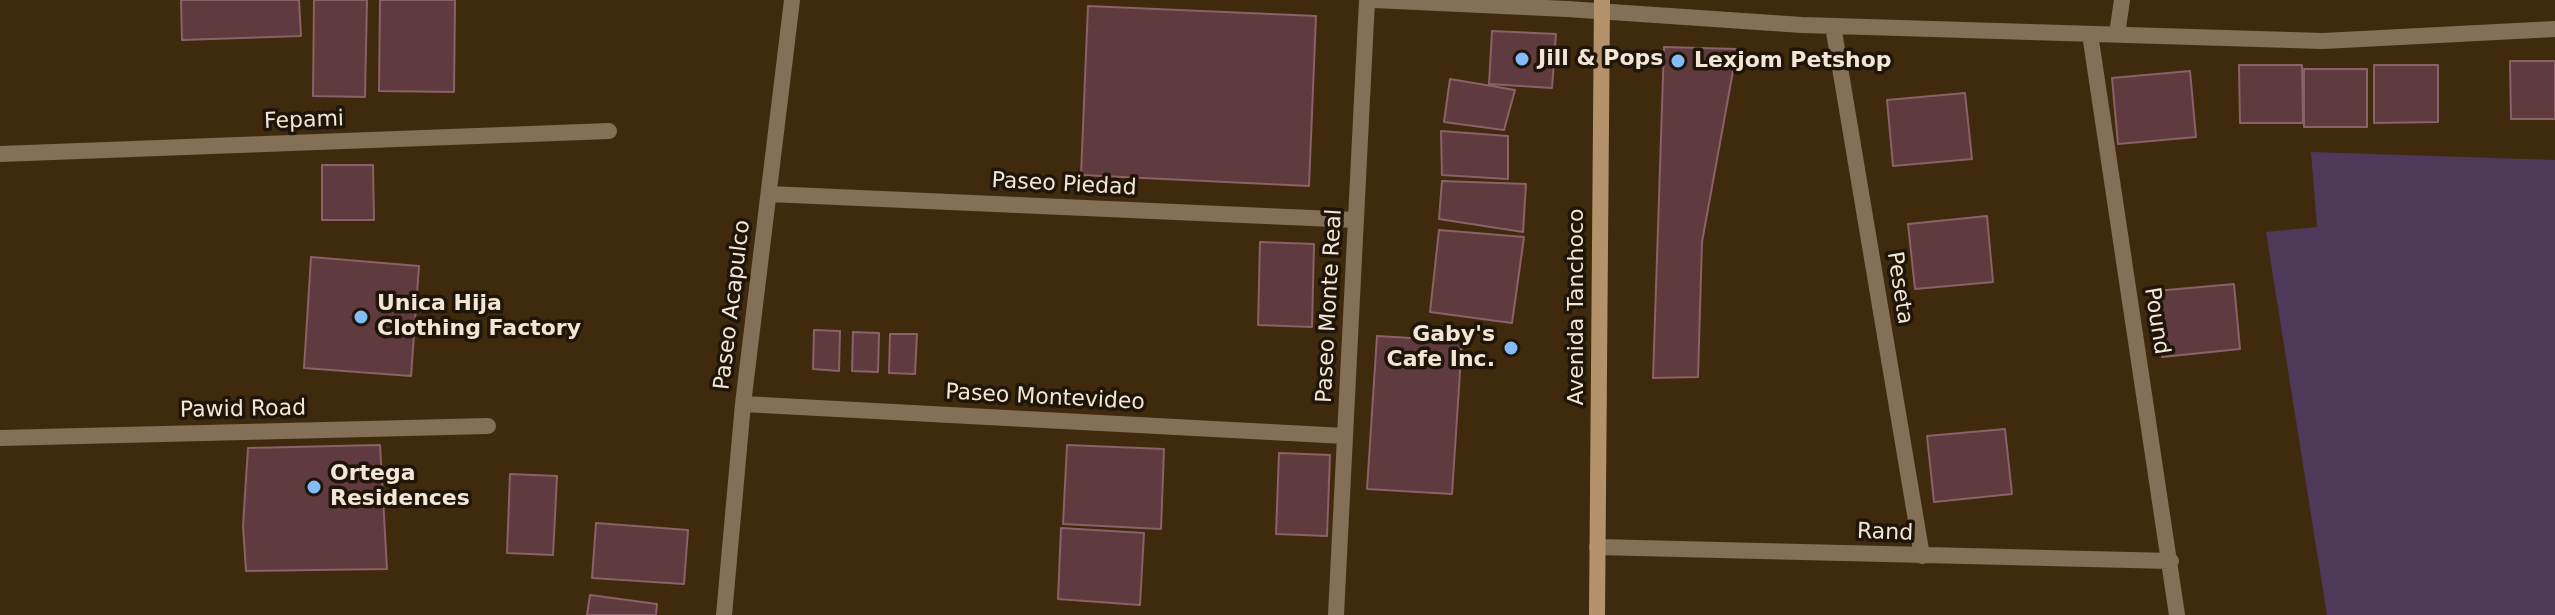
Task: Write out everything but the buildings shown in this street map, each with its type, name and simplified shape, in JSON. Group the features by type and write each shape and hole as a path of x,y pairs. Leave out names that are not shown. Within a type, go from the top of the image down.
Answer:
{"street":[{"name":"Paseo Acapulco","path":"724,615 743,404 792,0"},
{"name":"Paseo Monte Real","path":"1336,615 1367,0"},
{"path":"1374,0 1602,6 1833,26 2323,41 2555,29"},
{"path":"2117,34 2122,0"},
{"name":"Avenida Tanchoco","path":"1597,615 1602,6"},
{"name":"Peseta","path":"1833,26 1922,556"},
{"name":"Pound","path":"2090,34 2177,615"},
{"name":"Fepami","path":"0,154 609,131"},
{"name":"Paseo Piedad","path":"769,194 1356,220"},
{"name":"Paseo Montevideo","path":"743,404 1345,436"},
{"name":"Pawid Road","path":"0,438 488,426"},
{"name":"Rand","path":"1597,547 2171,561"}],"shaded area":[{"path":"2311,152 2555,160 2555,615 2327,615 2266,232 2317,227"}],"place":[{"name":"Jill & Pops","path":"1522,59"},
{"name":"Lexjom Petshop","path":"1678,61"},
{"name":"Unica Hija Clothing Factory","path":"361,317"},
{"name":"Gaby's Cafe Inc.","path":"1511,348"},
{"name":"Ortega Residences","path":"314,487"}]}
